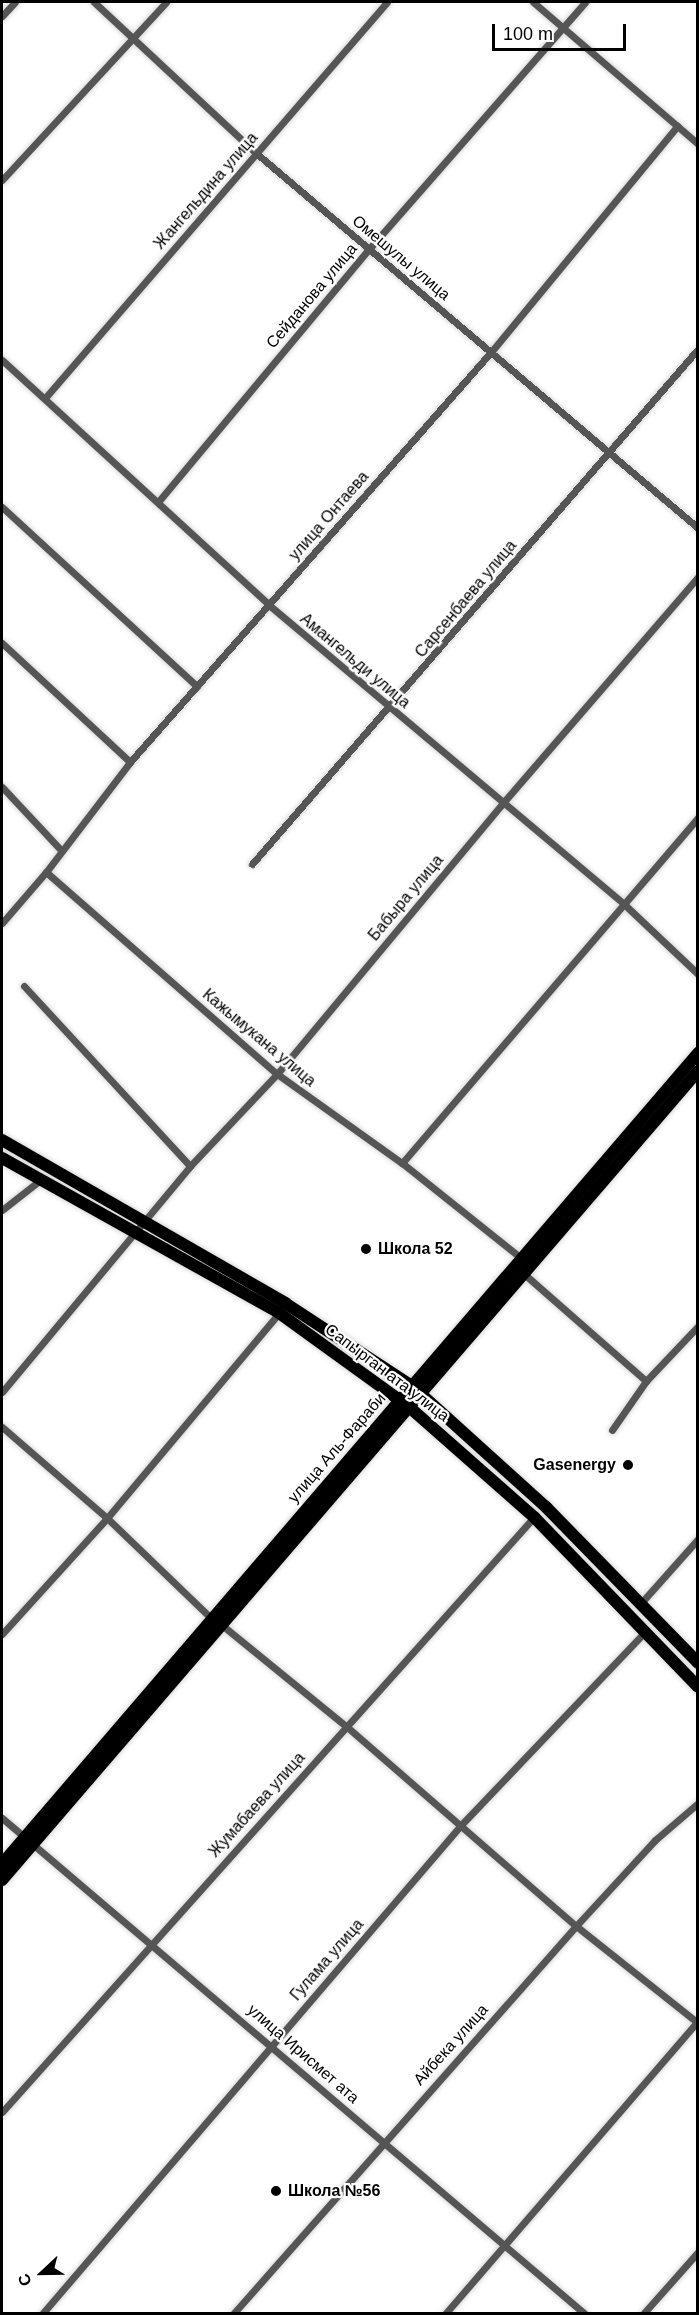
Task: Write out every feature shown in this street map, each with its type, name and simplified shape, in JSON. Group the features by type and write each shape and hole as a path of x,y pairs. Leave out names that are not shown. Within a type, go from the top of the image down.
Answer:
{"main road":[{"name":"улица Аль-Фараби","path":"2,1880 28,1842 416,1390 698,1053"},
{"name":"улица Аль-Фараби","path":"520,1266 698,1071"},
{"name":"Сапырган ата улица","path":"2,1140 285,1303 416,1390 546,1507 698,1663"},
{"name":"Сапырган ата улица","path":"2,1158 135,1235 279,1313 404,1403 534,1517 644,1634 698,1687"},
{"name":"улица Аль-Фараби","path":"2,1864 28,1842"}],"street":[{"path":"2,16 15,2"},
{"name":"Омешулы улица","path":"94,2 256,153 698,528"},
{"path":"2,180 166,2"},
{"name":"Жангельдина улица","path":"45,398 387,2"},
{"path":"533,2 698,144"},
{"name":"Сейданова улица","path":"158,502 369,249 585,2"},
{"name":"улица Онтаева","path":"2,923 46,872 130,762 491,352 677,126"},
{"name":"Сарсенбаева улица","path":"252,864 390,708 698,349"},
{"name":"Амангельди улица","path":"2,360 269,605 502,804 625,905 698,974"},
{"path":"2,507 197,686"},
{"name":"Бабыра улица","path":"2,1392 145,1223 190,1166 277,1074 502,804 698,577"},
{"path":"2,643 130,762"},
{"path":"2,787 61,850"},
{"path":"402,1163 698,818"},
{"name":"Кажымукана улица","path":"46,872 277,1074 402,1163 520,1266 646,1381"},
{"path":"24,986 190,1166"},
{"path":"2,1210 39,1181"},
{"path":"2,1634 107,1518 279,1313"},
{"path":"612,1430 646,1381 698,1326"},
{"path":"2,1426 107,1518 218,1622 461,1824 576,1926 697,2022 445,2313"},
{"name":"Жумабаева улица","path":"2,2112 151,1941 534,1517"},
{"path":"641,1603 698,1539"},
{"name":"Гулама улица","path":"42,2313 461,1824 644,1634"},
{"name":"Айбека улица","path":"233,2313 576,1926 655,1840 698,1803"},
{"name":"улица Ирисмет ата","path":"2,1818 28,1842 151,1941 585,2313"},
{"path":"643,2313 698,2253"}],"place":[{"name":"Школа 52","path":"366,1249"},
{"name":"Gasenergy","path":"628,1465"},
{"name":"Школа №56","path":"276,2191"}]}
